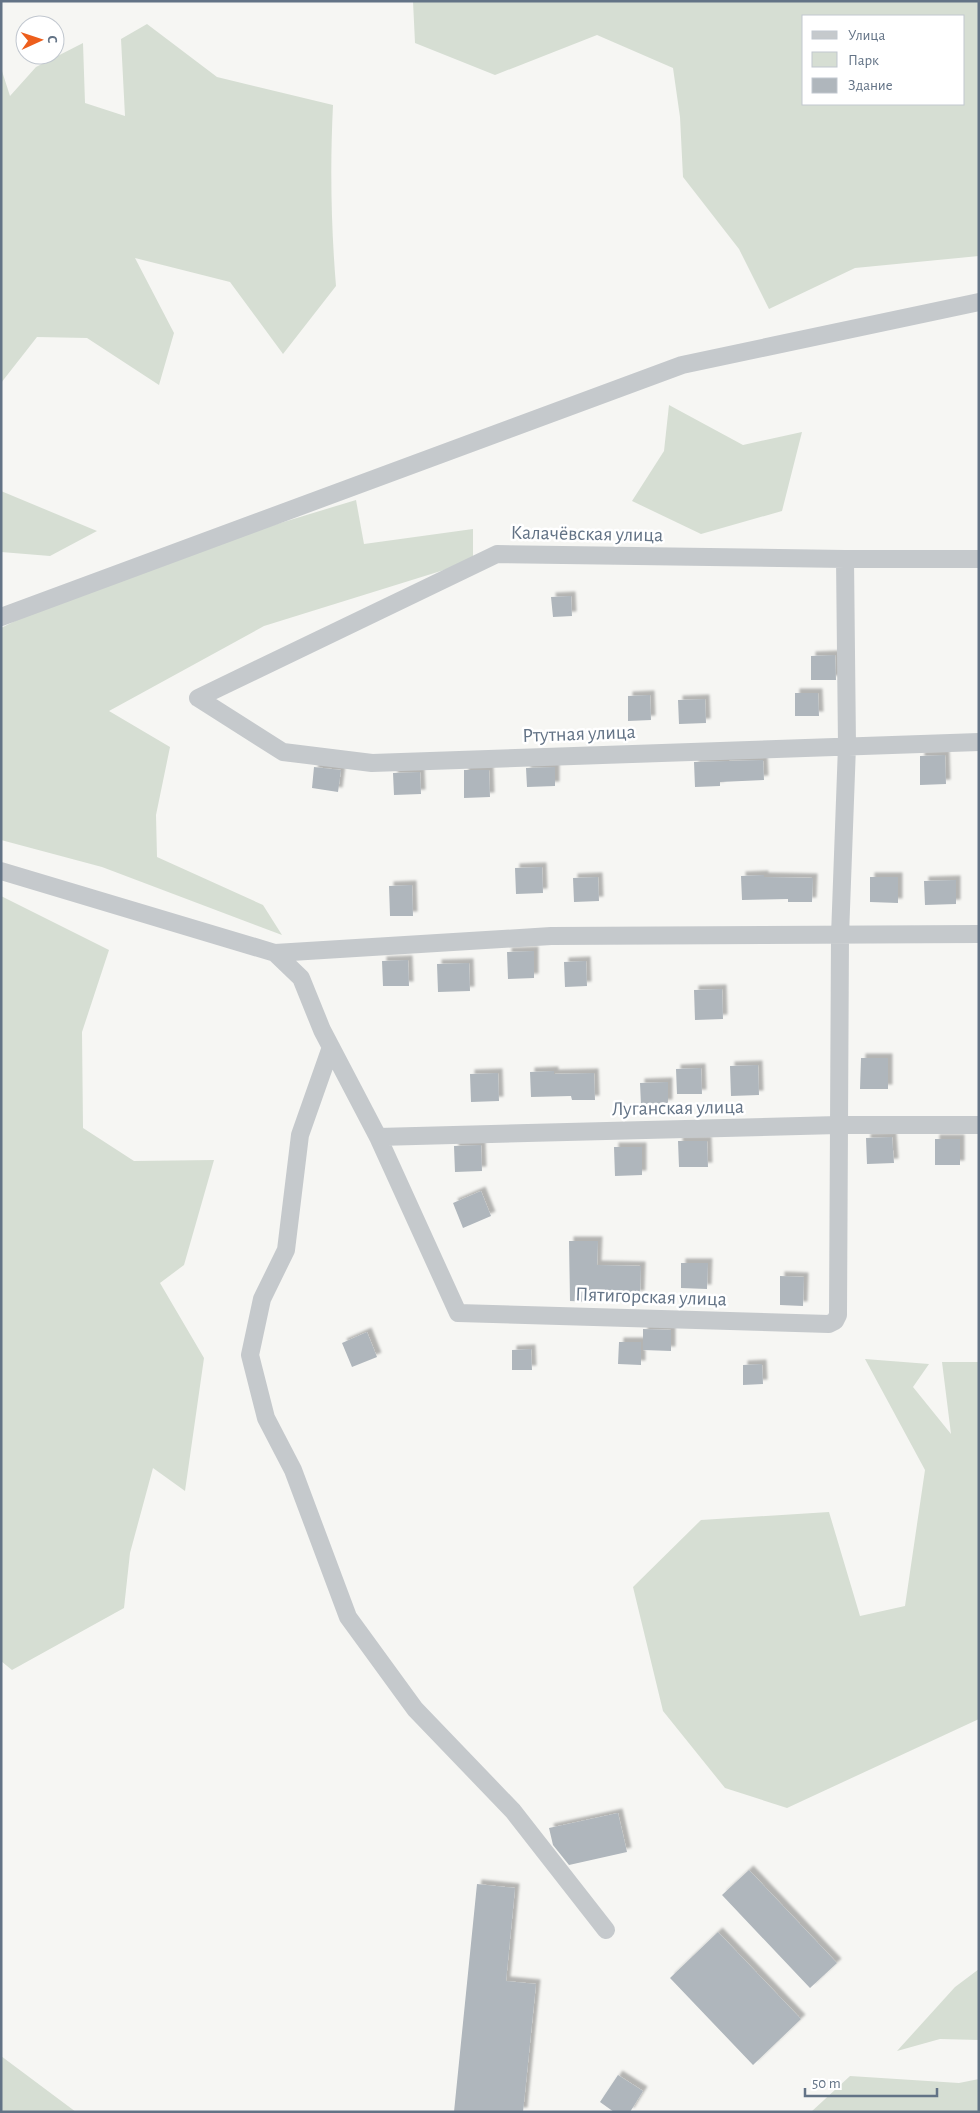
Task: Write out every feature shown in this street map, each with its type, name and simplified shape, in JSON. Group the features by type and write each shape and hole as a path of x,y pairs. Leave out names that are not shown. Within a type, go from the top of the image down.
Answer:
{"street":[{"path":"1,617 682,364 979,302"},
{"name":"Калачёвская улица","path":"198,698 498,554 979,559"},
{"path":"838,1125 840,936 847,746 845,559"},
{"name":"Ртутная улица","path":"198,698 283,752 372,763 979,742"},
{"path":"1,871 275,953 551,936 979,934"},
{"path":"275,953 301,978 331,1047 378,1137"},
{"path":"331,1047 300,1135 286,1250 262,1299 250,1356 266,1418 293,1470 348,1617 414,1709 514,1811 606,1930"},
{"name":"Луганская улица","path":"378,1137 838,1125 979,1125"},
{"name":"Пятигорская улица","path":"378,1137 458,1312 829,1324 835,1321 838,1315 838,1125"}],"green space":[{"path":"413,1 979,1 979,256 855,268 769,309 739,249 683,177 680,117 673,68 597,35 495,75 415,43"},
{"path":"147,24 217,77 333,105 332,196 336,286 283,354 230,282 135,258 174,333 159,385 87,338 37,337 1,383 1,68 10,96 36,67 40,65 65,65 65,52 83,43 85,103 125,116 121,39"},
{"path":"669,405 743,445 802,432 782,511 701,534 632,501 664,451"},
{"path":"1,491 97,531 50,556 1,552"},
{"path":"356,500 364,544 473,529 473,561 264,626 109,711 170,747 156,815 157,857 263,905 282,935 102,867 1,840 1,628 105,576"},
{"path":"1,896 109,950 82,1032 83,1128 134,1161 214,1160 184,1265 160,1283 204,1358 185,1491 153,1468 130,1553 124,1608 12,1670 1,1661"},
{"path":"865,1359 929,1364 913,1387 951,1434 942,1362 979,1362 979,1719 787,1808 725,1788 663,1711 633,1587 701,1520 829,1512 860,1616 905,1606 925,1470"},
{"path":"979,1969 979,2040 940,2039 897,2051 955,1987"},
{"path":"1,2056 76,2112 1,2112"},
{"path":"850,2076 959,2083 979,2079 979,2112 811,2112"}],"building":[{"path":"571,596 572,616 553,617 551,597"},
{"path":"835,655 836,680 811,680 811,656"},
{"path":"795,693 818,693 819,716 795,716"},
{"path":"650,695 651,720 628,721 628,696"},
{"path":"705,699 706,723 679,724 678,700"},
{"path":"945,755 946,784 920,785 920,756"},
{"path":"763,760 764,780 720,782 720,786 695,787 694,762"},
{"path":"314,767 341,770 338,792 312,788"},
{"path":"555,767 555,786 527,787 526,768"},
{"path":"464,770 489,770 490,797 464,798"},
{"path":"420,772 421,794 394,795 393,773"},
{"path":"542,867 543,893 516,894 515,868"},
{"path":"764,875 764,877 813,878 812,902 788,902 788,899 742,900 741,876"},
{"path":"598,877 599,901 574,902 573,878"},
{"path":"870,877 898,877 898,903 870,902"},
{"path":"956,880 956,904 925,905 924,881"},
{"path":"412,885 413,916 390,916 389,886"},
{"path":"534,951 534,978 508,979 507,952"},
{"path":"408,960 409,986 383,986 382,961"},
{"path":"586,961 587,986 565,987 564,962"},
{"path":"469,963 470,991 438,992 437,964"},
{"path":"722,989 723,1019 695,1020 694,990"},
{"path":"861,1058 888,1058 888,1089 860,1089"},
{"path":"758,1065 759,1095 731,1096 730,1066"},
{"path":"701,1068 702,1094 677,1094 676,1069"},
{"path":"554,1071 554,1074 594,1073 595,1100 572,1100 571,1096 531,1097 530,1072"},
{"path":"498,1073 499,1101 471,1102 470,1074"},
{"path":"668,1082 668,1104 641,1105 640,1083"},
{"path":"892,1137 894,1163 867,1164 866,1138"},
{"path":"935,1139 960,1139 960,1165 935,1165"},
{"path":"678,1141 707,1141 708,1167 679,1167"},
{"path":"481,1145 482,1171 455,1172 454,1146"},
{"path":"614,1147 642,1147 642,1175 615,1176"},
{"path":"481,1191 491,1216 463,1228 453,1203"},
{"path":"569,1241 598,1241 597,1265 641,1266 640,1295 596,1295 595,1302 570,1301"},
{"path":"681,1263 708,1263 707,1289 681,1288"},
{"path":"780,1276 804,1277 803,1306 780,1305"},
{"path":"643,1329 671,1330 671,1351 643,1350"},
{"path":"367,1332 377,1357 352,1367 342,1343"},
{"path":"619,1342 641,1342 641,1365 618,1364"},
{"path":"531,1349 532,1370 512,1370 512,1350"},
{"path":"762,1364 763,1384 743,1385 743,1365"},
{"path":"618,1813 627,1852 569,1865 553,1845 549,1828"},
{"path":"749,1870 837,1963 810,1988 722,1895"},
{"path":"477,1884 515,1888 506,1981 536,1984 523,2112 454,2112"},
{"path":"718,1932 801,2019 753,2065 670,1978"},
{"path":"618,2075 643,2091 630,2112 614,2112 600,2102"}]}
